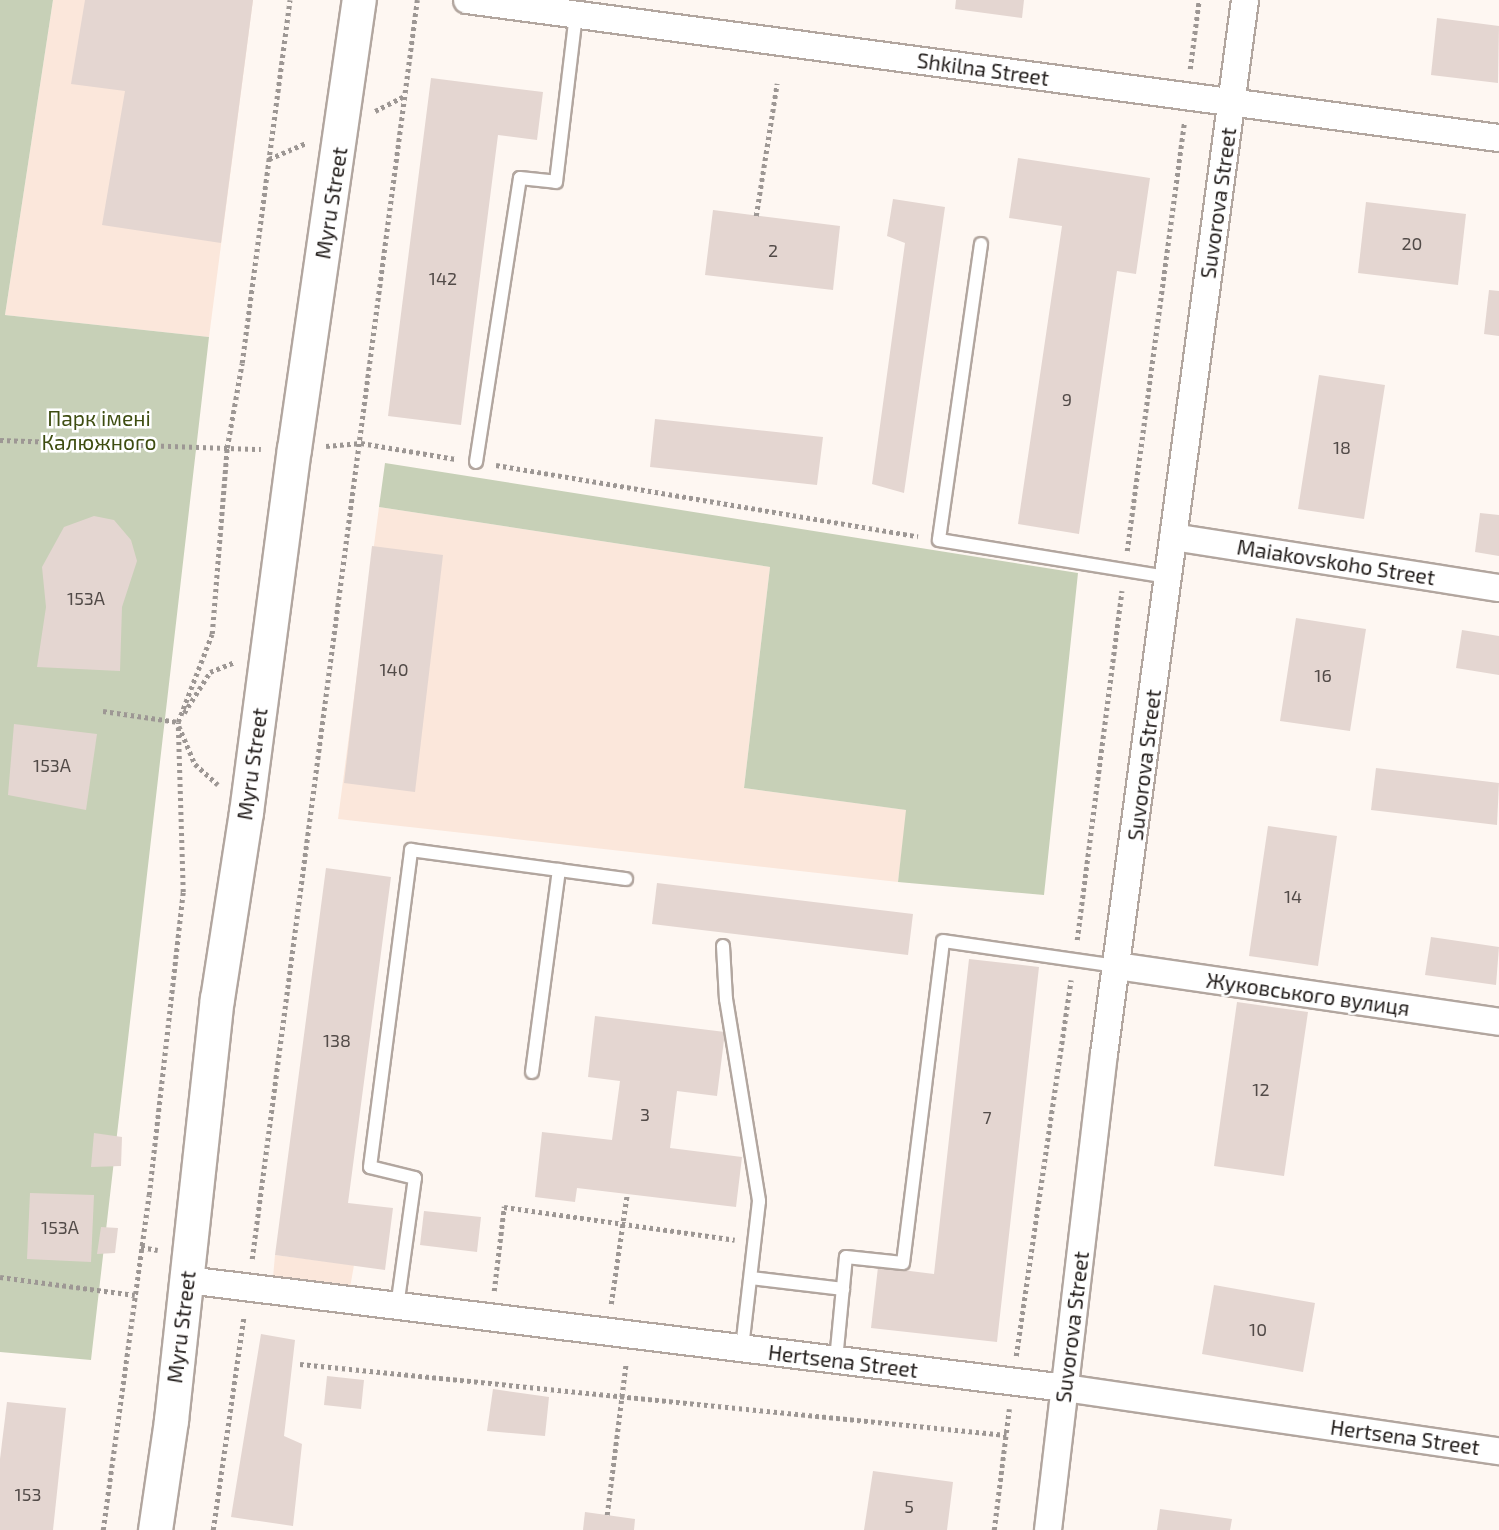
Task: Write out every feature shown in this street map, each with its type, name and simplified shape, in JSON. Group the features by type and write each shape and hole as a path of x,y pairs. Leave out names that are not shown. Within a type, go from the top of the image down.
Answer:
{"street":[{"name":"Myru Street","path":"155,1530 187,1280 217,999 246,812 359,0"},
{"name":"Shkilna Street","path":"467,0 1499,138"},
{"name":"Suvorova Street","path":"1048,1530 1117,966 1245,0"},
{"name":"Maiakovskoho Street","path":"1173,537 1499,588"},
{"name":"Жуковського вулиця","path":"1117,966 1499,1022"},
{"name":"Hertsena Street","path":"187,1280 1065,1388 1499,1451"}],"lane":[{"path":"476,462 520,178 556,182 576,13"},
{"path":"981,244 939,540 1168,577"},
{"path":"397,1307 415,1178 370,1167 411,850 626,879"},
{"path":"532,1072 559,870"},
{"path":"836,1360 846,1257 903,1263 943,941 1117,966"},
{"path":"723,946 726,999 759,1201 742,1348"},
{"path":"751,1278 843,1289"}],"path":[{"path":"103,1530 135,1295 183,892 178,722 212,634 221,551 227,449 244,350 290,0"},
{"path":"213,1530 362,443 417,0"},
{"path":"994,1530 1074,958 1199,0"},
{"path":"756,216 777,84"},
{"path":"0,440 227,449"},
{"path":"362,443 939,540"},
{"path":"178,722 210,671 268,649"},
{"path":"103,711 178,722"},
{"path":"178,722 195,764 246,812"},
{"path":"610,1308 627,1194"},
{"path":"493,1295 504,1208 755,1243"},
{"path":"0,1277 135,1295"},
{"path":"607,1515 630,1334"},
{"path":"300,1364 1006,1435"}],"shaded area":[{"path":"53,0 253,0 209,337 5,315"},
{"path":"379,507 770,567 744,788 907,810 898,882 338,819"},
{"path":"275,1255 354,1265 350,1288 273,1278"}],"green space":[{"name":"Парк імені Калюжного","path":"0,0 53,0 5,315 209,337 91,1360 0,1352"},
{"path":"385,463 1078,573 1044,895 898,882 906,810 744,788 770,567 379,507"}],"building":[{"path":"85,0 253,0 221,243 102,225 125,91 71,84"},
{"path":"956,0 1024,0 1022,18 955,9"},
{"path":"1437,18 1499,26 1498,83 1431,75"},
{"path":"431,78 543,92 537,140 498,135 461,425 388,416"},
{"path":"1018,158 1150,178 1136,274 1117,271 1079,534 1018,524 1062,226 1009,218"},
{"path":"893,199 945,207 904,493 872,484 905,243 887,236"},
{"path":"1366,202 1466,214 1458,285 1358,273"},
{"path":"713,210 840,226 833,290 705,275"},
{"path":"1489,290 1499,291 1499,336 1484,334"},
{"path":"1319,375 1385,385 1364,519 1298,509"},
{"path":"655,419 823,437 817,485 650,467"},
{"path":"1480,513 1499,515 1499,556 1475,552"},
{"path":"94,516 114,520 131,540 137,561 122,607 120,671 37,667 46,607 42,567 64,527"},
{"path":"372,546 443,555 415,792 344,783"},
{"path":"1296,618 1366,629 1350,731 1280,721"},
{"path":"1462,630 1499,636 1499,675 1456,668"},
{"path":"14,724 97,734 86,810 8,795"},
{"path":"1376,768 1499,783 1497,825 1371,810"},
{"path":"1268,826 1337,836 1318,966 1249,956"},
{"path":"326,868 391,877 348,1203 393,1208 385,1270 275,1255"},
{"path":"657,883 913,914 908,955 652,924"},
{"path":"1431,937 1499,947 1496,985 1425,975"},
{"path":"969,959 1039,967 997,1342 871,1328 878,1267 934,1274"},
{"path":"1237,1002 1308,1012 1284,1176 1214,1166"},
{"path":"595,1016 725,1032 717,1096 677,1091 670,1148 742,1157 736,1207 577,1188 575,1202 535,1197 542,1132 612,1140 620,1081 588,1077"},
{"path":"94,1133 122,1137 121,1166 91,1167"},
{"path":"30,1193 94,1195 91,1262 27,1259"},
{"path":"424,1211 481,1217 477,1252 420,1245"},
{"path":"101,1227 118,1228 115,1253 97,1254"},
{"path":"1214,1285 1315,1303 1303,1372 1202,1354"},
{"path":"261,1334 295,1340 284,1436 302,1444 293,1526 231,1517"},
{"path":"327,1376 364,1380 361,1409 324,1405"},
{"path":"493,1389 549,1397 545,1436 487,1431"},
{"path":"7,1402 66,1408 53,1530 0,1530 0,1459"},
{"path":"873,1471 953,1482 947,1530 864,1530"},
{"path":"1160,1509 1232,1519 1230,1530 1157,1530"},
{"path":"585,1512 635,1519 634,1530 583,1530"}]}
